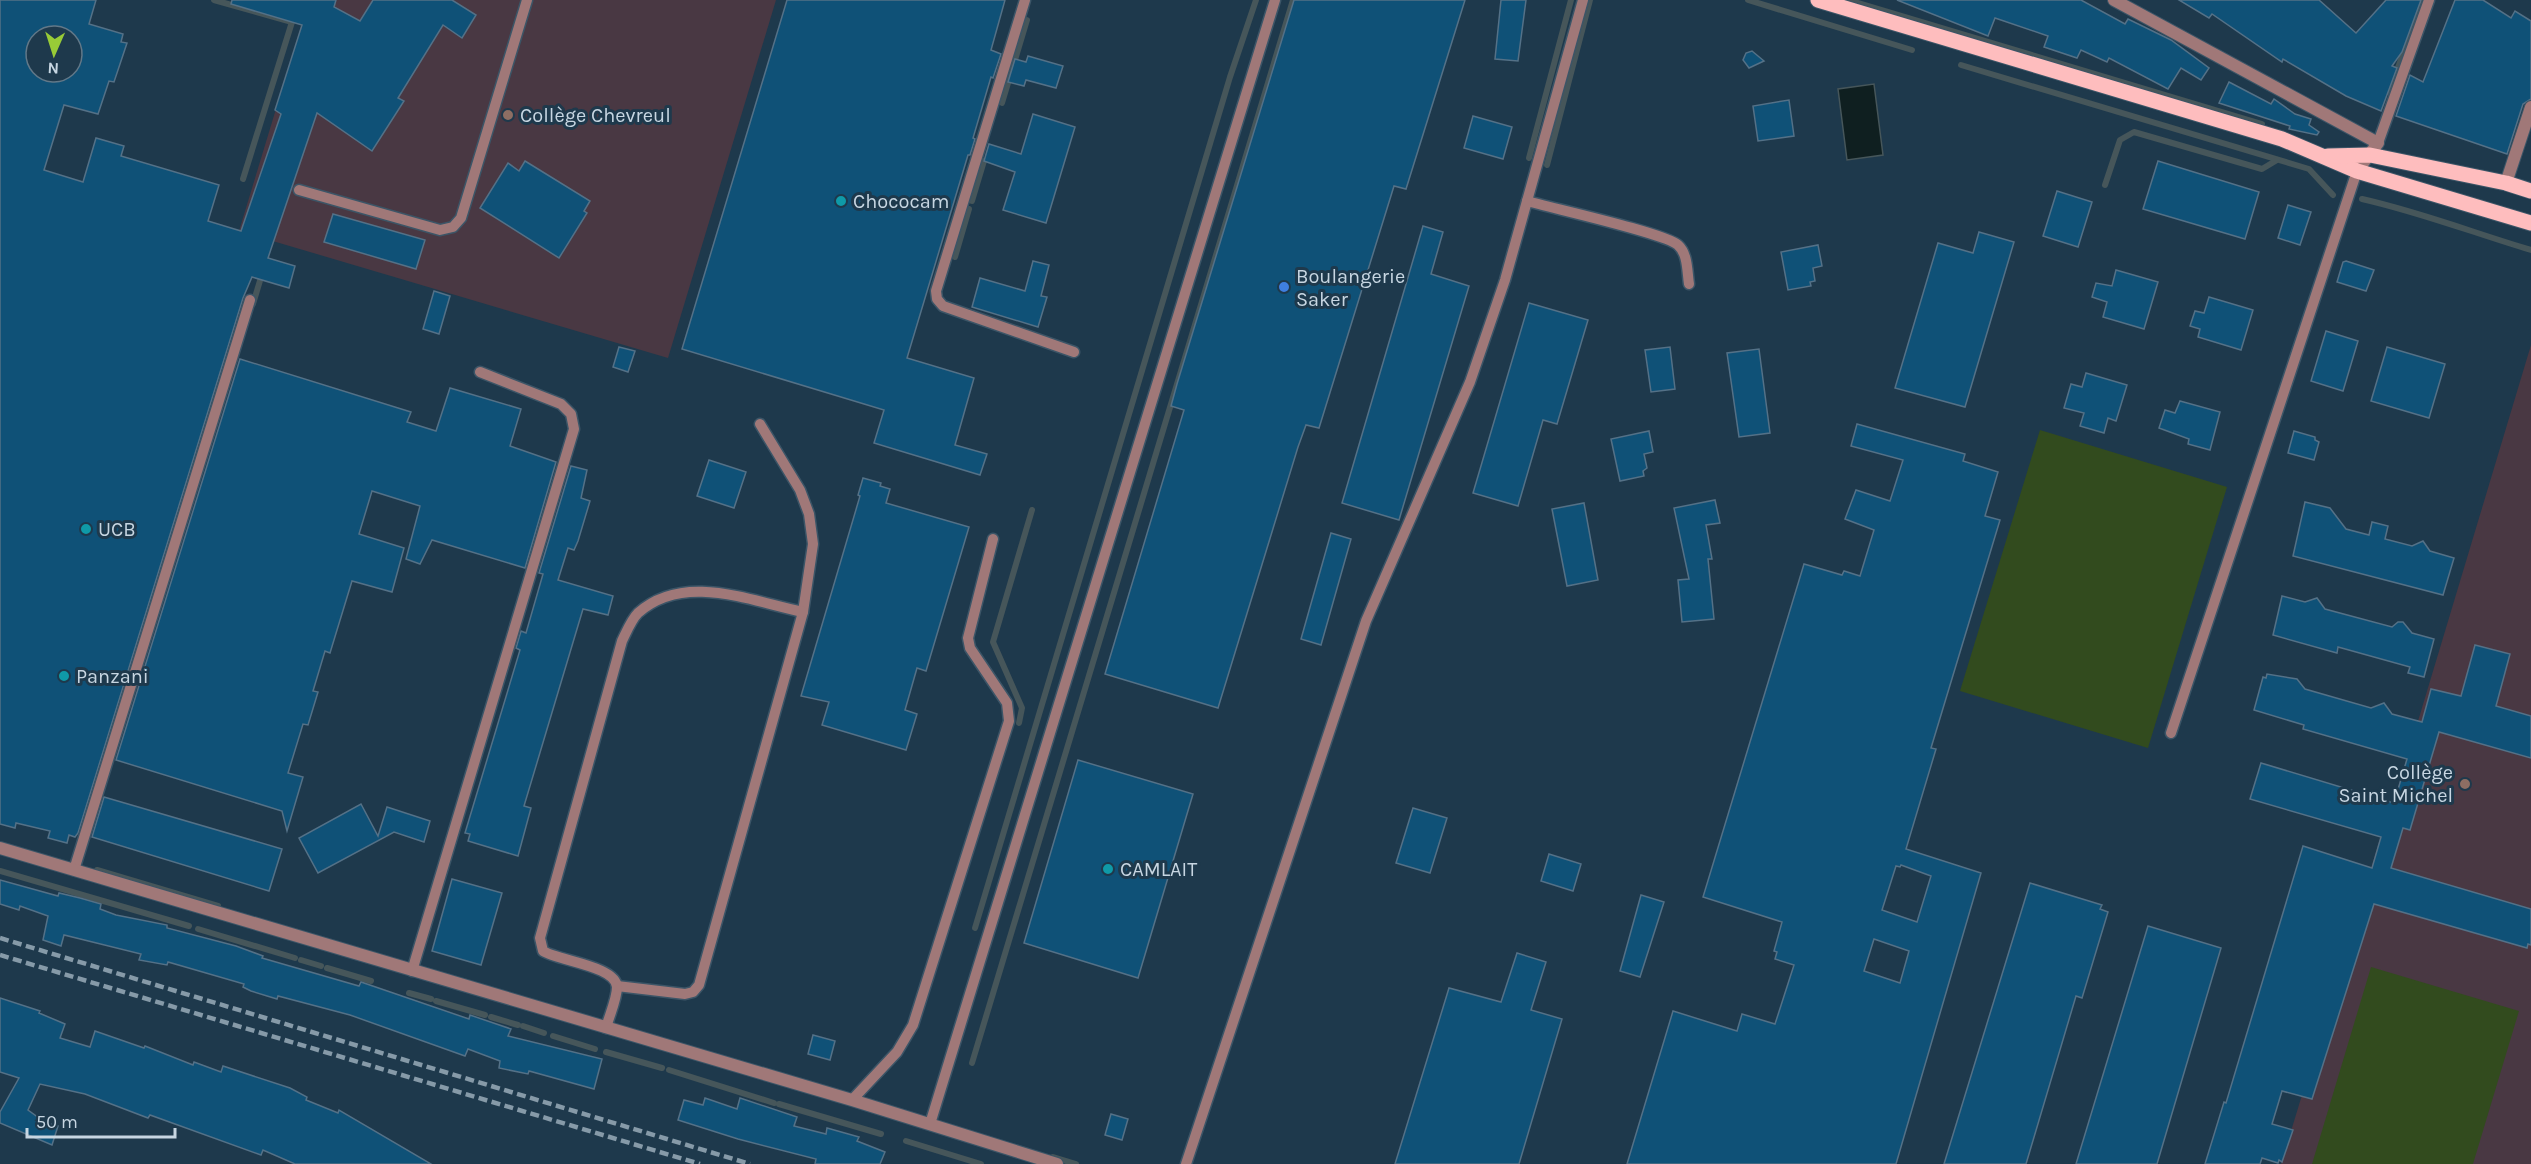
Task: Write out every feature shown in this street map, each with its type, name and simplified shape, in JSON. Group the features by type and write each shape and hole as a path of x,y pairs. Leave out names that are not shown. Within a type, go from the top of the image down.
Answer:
{"main road":[{"path":"1818,0 2282,140 2357,171 2531,223"},
{"path":"2320,156 2374,149 2531,191"}],"street":[{"path":"2114,0 2374,149 2357,171"},
{"path":"2506,183 2531,107"},
{"path":"0,848 852,1100 1057,1164"}],"lane":[{"path":"299,190 440,230 453,227 461,218 527,0"},
{"path":"1025,0 936,291 937,299 943,306 1074,352"},
{"path":"930,1124 1275,0"},
{"path":"1186,1164 1341,692 1383,579 1470,382 1505,280 1582,0"},
{"path":"2374,149 2429,0"},
{"path":"2171,733 2357,171"},
{"path":"1527,201 1651,234 1677,244 1686,258 1689,284"},
{"path":"74,870 250,300"},
{"path":"412,971 574,429 572,414 561,404 480,372"},
{"path":"617,986 685,993 693,992 699,985 803,612 813,544 809,514 800,490 760,424"},
{"path":"852,1100 897,1052 913,1025 1009,721 1010,711 1007,703 970,648 968,638 993,539"},
{"path":"606,1028 617,986 614,977 607,971 552,957 543,951 540,938 622,641 636,614 664,596 702,590 803,612"}],"shaded area":[{"name":"Collège Chevreul","path":"309,0 776,0 668,358 239,231"},
{"path":"1874,84 1883,155 1847,160 1838,89"},
{"name":"Collège Saint Michel","path":"2531,345 2531,1164 2281,1164 2383,829 2388,821"}],"green space":[{"path":"2040,430 2227,487 2148,748 1960,691"},
{"path":"2371,967 2519,1011 2473,1164 2312,1164"}],"building":[{"name":"UCB","path":"0,0 96,0 89,24 123,34 121,42 127,43 114,82 109,81 98,114 64,105 44,170 83,182 96,138 124,146 121,156 219,185 208,221 241,231 281,114 275,110 302,25 231,4 232,0 336,0 334,7 360,21 373,0 452,0 476,15 462,38 443,25 398,98 404,101 372,151 317,113 268,258 295,266 289,288 252,277 243,298 78,833 75,837 69,835 67,843 48,838 50,831 16,823 15,828 0,824"},
{"name":"Chococam","path":"787,0 1005,0 991,50 1001,54 993,78 991,77 973,138 975,139 970,155 968,155 907,358 974,378 955,445 987,454 980,475 874,443 884,410 682,349"},
{"name":"Boulangerie Saker","path":"1294,0 1465,0 1406,189 1394,186 1319,428 1306,425 1298,447 1218,708 1105,674 1184,410 1171,406 1177,384"},
{"path":"1501,0 1526,0 1518,61 1495,59"},
{"path":"1897,0 2081,0 2125,24 2128,19 2171,40 2209,68 2201,80 2181,68 2168,89 2109,58 2107,62 2081,50 2077,58 2044,47 2048,36 1995,18 1988,36"},
{"path":"2179,0 2319,0 2356,33 2386,0 2421,0 2402,52 2392,66 2397,68 2381,111 2346,96 2283,59 2282,62 2212,14 2209,18"},
{"path":"2455,0 2483,0 2511,18 2515,11 2531,21 2531,99 2523,104 2507,154 2396,116 2410,75 2423,82"},
{"path":"1752,51 1764,61 1749,68 1743,60 1746,53"},
{"path":"1028,56 1063,66 1056,88 1026,80 1024,86 1008,82 1015,59 1026,62"},
{"path":"2229,82 2271,104 2274,99 2295,114 2311,119 2309,125 2319,132 2317,135 2289,129 2290,126 2219,103"},
{"path":"1789,100 1794,136 1758,141 1753,106"},
{"path":"1033,114 1075,127 1046,223 1003,210 1015,172 984,161 989,144 1021,154"},
{"path":"1473,116 1512,127 1503,159 1464,148"},
{"path":"525,161 590,201 584,211 587,213 559,258 480,208 508,163 519,171"},
{"path":"2158,161 2259,192 2245,239 2143,209"},
{"path":"2057,191 2092,202 2078,247 2043,236"},
{"path":"2288,205 2311,212 2300,245 2278,238"},
{"path":"333,214 425,240 416,269 324,242"},
{"path":"1423,226 1443,232 1431,274 1469,286 1399,520 1342,503"},
{"path":"1979,232 2014,242 1965,407 1895,388 1938,243 1973,253"},
{"path":"1818,245 1822,266 1813,268 1815,281 1810,282 1811,286 1788,290 1781,252"},
{"path":"1033,261 1049,265 1041,296 1047,297 1038,327 972,307 980,278 1025,291"},
{"path":"2343,262 2374,270 2366,291 2337,282"},
{"path":"2116,270 2158,282 2144,329 2103,317 2107,302 2092,297 2096,283 2112,286"},
{"path":"434,291 450,296 439,334 423,329"},
{"path":"2209,297 2253,310 2241,350 2198,337 2200,329 2190,326 2195,311 2204,313"},
{"path":"1529,303 1588,320 1557,424 1543,420 1518,506 1473,493"},
{"path":"2326,331 2358,341 2343,391 2311,381"},
{"path":"619,347 635,351 628,372 613,367"},
{"path":"1670,347 1675,389 1651,392 1645,350"},
{"path":"2387,347 2445,364 2429,418 2371,401"},
{"path":"1759,349 1770,433 1739,437 1727,353"},
{"path":"240,359 411,412 407,422 436,431 450,388 521,409 510,446 556,462 525,568 432,540 420,564 406,559 420,506 372,491 359,534 404,548 392,592 352,581 330,653 325,651 313,691 318,692 308,725 303,724 288,773 303,777 287,831 282,811 116,760"},
{"path":"2086,373 2127,385 2116,421 2108,418 2104,433 2080,426 2084,413 2064,408 2071,384 2082,387"},
{"path":"2180,401 2220,412 2210,450 2188,444 2189,439 2159,428 2165,410 2175,413"},
{"path":"1857,424 1965,454 1963,461 1998,472 1985,516 2000,520 1931,748 1936,749 1906,849 1981,873 1896,1164 1627,1164 1673,1011 1737,1031 1742,1014 1775,1024 1794,965 1775,959 1777,952 1774,951 1782,922 1703,897 1804,564 1842,575 1844,571 1860,576 1874,530 1845,519 1856,490 1890,501 1903,460 1851,446","holes":["1901,865 1931,876 1917,922 1882,910 1896,866","1874,939 1909,951 1900,983 1864,971"]},
{"path":"1649,431 1653,452 1644,454 1647,468 1643,471 1644,476 1620,481 1611,439"},
{"path":"2294,431 2315,437 2315,440 2319,442 2314,460 2288,453"},
{"path":"709,460 746,472 734,508 697,496"},
{"path":"571,466 587,470 581,498 590,501 578,541 574,550 568,548 558,580 613,596 608,615 583,609 524,806 531,808 518,856 468,841 470,834 465,833 520,650 516,648 521,631 526,633 543,574 539,573"},
{"path":"863,478 881,483 880,486 890,489 886,503 969,527 926,671 917,668 905,710 917,714 906,750 822,725 829,702 801,696 860,496 858,495"},
{"path":"1715,500 1720,523 1706,525 1712,559 1708,559 1714,619 1682,622 1678,580 1689,579 1674,508"},
{"path":"2305,502 2330,508 2346,529 2369,535 2372,522 2388,526 2385,539 2412,546 2423,541 2430,551 2454,558 2443,595 2293,556"},
{"path":"1584,503 1598,580 1567,586 1552,509"},
{"path":"1331,533 1351,539 1321,645 1301,639"},
{"path":"2282,596 2305,602 2317,598 2325,609 2392,627 2398,622 2403,622 2412,633 2434,639 2424,677 2408,673 2410,667 2338,647 2337,653 2273,635"},
{"path":"2475,645 2510,654 2496,706 2531,716 2531,758 2439,732 2410,830 2403,828 2391,868 2531,909 2531,945 2528,944 2527,948 2374,904 2312,1099 2282,1091 2272,1124 2293,1130 2282,1162 2262,1158 2260,1164 2205,1164 2224,1102 2226,1103 2303,846 2372,868 2381,837 2250,799 2261,763 2394,803 2407,759 2303,729 2304,725 2254,710 2263,677 2266,678 2267,674 2297,679 2305,689 2371,708 2384,703 2392,714 2422,722 2431,689 2461,696"},
{"name":"CAMLAIT","path":"1078,760 1193,794 1138,978 1024,943"},
{"path":"104,797 282,849 269,891 92,837"},
{"path":"361,804 378,836 387,807 430,821 424,842 394,832 318,873 299,838"},
{"path":"1413,808 1447,818 1430,873 1396,863"},
{"path":"1549,854 1581,864 1573,891 1541,881"},
{"path":"452,879 502,893 481,965 432,951"},
{"path":"0,880 58,896 59,893 101,904 100,909 116,915 167,925 167,928 236,946 263,956 262,958 359,986 361,982 469,1019 470,1015 511,1029 508,1036 602,1059 594,1089 529,1071 528,1074 499,1068 500,1061 468,1049 465,1056 350,1015 278,996 277,999 251,991 243,987 244,984 168,962 167,965 139,960 141,954 64,935 61,946 43,940 48,916 20,906 19,910 0,904"},
{"path":"2030,883 2102,905 2100,909 2108,912 2082,998 2076,996 2026,1164 1944,1164"},
{"path":"1641,895 1664,902 1640,977 1620,971"},
{"path":"2148,926 2221,948 2157,1164 2076,1164"},
{"path":"1517,953 1546,962 1531,1010 1562,1019 1519,1164 1395,1164 1449,988 1501,1002"},
{"path":"0,998 40,1011 39,1013 65,1024 60,1038 90,1047 95,1031 144,1048 145,1046 193,1065 194,1062 221,1072 223,1066 290,1088 307,1097 306,1100 338,1113 339,1110 431,1164 295,1164 263,1150 261,1155 150,1115 148,1118 85,1094 40,1084 28,1110 46,1123 58,1126 52,1145 0,1123 0,1112 19,1078 0,1072"},
{"path":"813,1035 835,1041 830,1060 808,1054"},
{"path":"705,1098 737,1109 740,1098 797,1117 794,1126 826,1134 827,1128 859,1137 857,1141 885,1152 880,1164 815,1164 816,1159 738,1139 678,1120 684,1100 703,1105"},
{"path":"1111,1114 1128,1119 1122,1140 1105,1135"}],"waterway":[{"path":"214,0 292,22 243,179"},
{"path":"975,928 1230,77 1256,0"},
{"path":"972,1063 1293,0"},
{"path":"1529,158 1571,0"},
{"path":"1547,165 1590,0"},
{"path":"1748,0 1912,50"},
{"path":"1848,0 2262,124"},
{"path":"2389,92 2423,0"},
{"path":"1002,103 1027,20"},
{"path":"1961,65 2309,169 2333,195"},
{"path":"2105,185 2120,140 2134,132 2262,169 2277,160"},
{"path":"972,201 984,161"},
{"path":"2362,199 2426,216 2531,250"},
{"path":"955,257 969,209"},
{"path":"253,304 262,274"},
{"path":"1019,723 1022,708 993,642 1032,510"},
{"path":"97,870 218,906"},
{"path":"0,871 189,926"},
{"path":"198,929 295,958"},
{"path":"301,960 321,966"},
{"path":"327,968 371,981"},
{"path":"409,993 431,999"},
{"path":"436,1001 485,1015"},
{"path":"491,1017 518,1025"},
{"path":"523,1026 544,1033"},
{"path":"553,1036 595,1049"},
{"path":"606,1052 662,1068"},
{"path":"669,1070 774,1103"},
{"path":"779,1104 881,1134"},
{"path":"906,1141 981,1164"},
{"path":"1053,1157 1076,1164"}],"railway":[{"path":"0,938 750,1164"},
{"path":"0,955 700,1164"}],"place":[{"name":"Collège Chevreul","path":"508,115"},
{"name":"Chococam","path":"841,201"},
{"name":"Boulangerie Saker","path":"1284,287"},
{"name":"UCB","path":"86,529"},
{"name":"Panzani","path":"64,676"},
{"name":"Collège Saint Michel","path":"2465,784"},
{"name":"CAMLAIT","path":"1108,869"}]}
